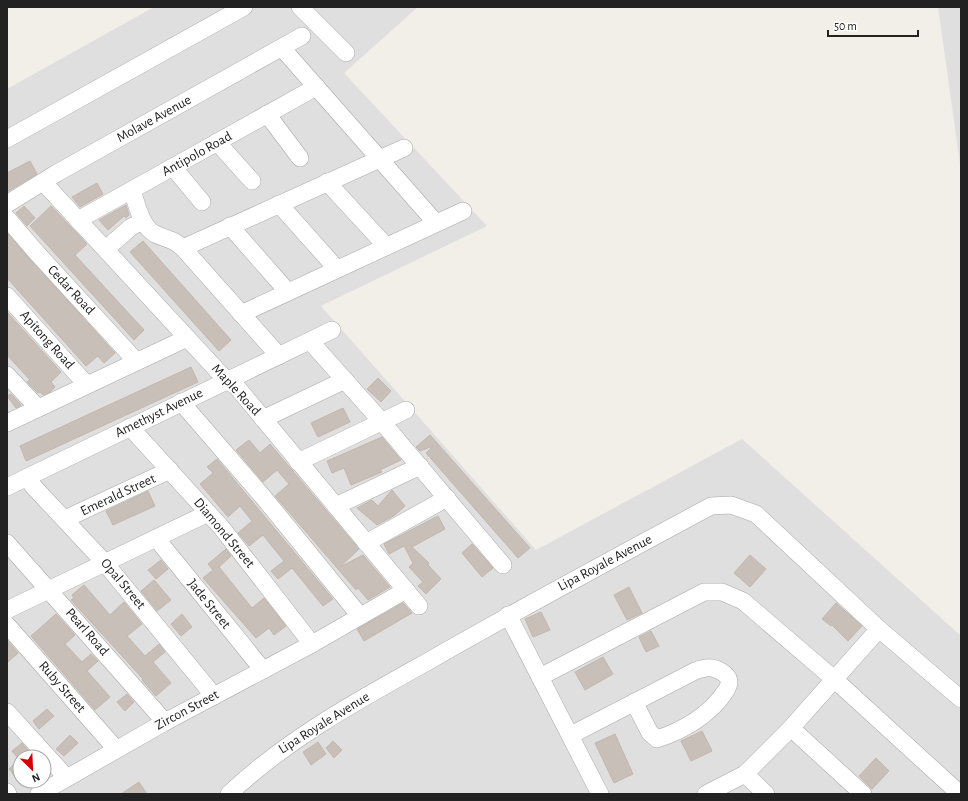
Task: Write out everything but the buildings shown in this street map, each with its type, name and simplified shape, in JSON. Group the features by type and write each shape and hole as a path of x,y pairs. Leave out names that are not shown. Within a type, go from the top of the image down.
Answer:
{"street":[{"path":"7,139 244,7"},
{"path":"300,7 346,53"},
{"name":"Molave Avenue","path":"7,204 57,173 302,36"},
{"path":"282,48 436,223"},
{"name":"Antipolo Road","path":"78,220 316,87"},
{"path":"267,114 300,158"},
{"path":"217,142 252,181"},
{"path":"183,248 404,148"},
{"path":"173,167 202,202"},
{"name":"Maple Road","path":"44,182 227,381 236,386 419,606"},
{"path":"327,182 386,246"},
{"path":"132,190 143,221 155,234 176,240 279,356"},
{"path":"279,204 337,269"},
{"path":"241,314 463,210"},
{"name":"Cedar Road","path":"7,218 136,361"},
{"path":"106,249 131,227 143,221"},
{"path":"230,226 288,292"},
{"name":"Apitong Road","path":"7,296 86,384"},
{"name":"Amethyst Avenue","path":"7,487 181,402 310,342 332,330"},
{"path":"7,423 86,384 187,338"},
{"path":"310,342 382,422 503,565"},
{"path":"7,375 38,408"},
{"path":"263,419 345,380"},
{"path":"181,402 264,498 360,616"},
{"path":"298,462 406,410"},
{"name":"Diamond Street","path":"130,427 221,527 312,644"},
{"path":"336,506 420,466"},
{"name":"Emerald Street","path":"65,519 170,470"},
{"name":"Opal Street","path":"27,477 33,486 105,563 214,696"},
{"path":"366,543 447,498"},
{"name":"Lipa Royale Avenue","path":"229,794 268,760 309,730 508,616 711,506 731,505 756,514 879,629 961,699"},
{"path":"7,610 208,513"},
{"name":"Jade Street","path":"156,538 263,670"},
{"name":"Pearl Road","path":"7,543 50,589 165,722"},
{"name":"Zircon Street","path":"39,794 116,749 312,644 406,590"},
{"path":"540,677 704,592 722,592 743,601 834,679 960,794"},
{"path":"508,616 600,794"},
{"name":"Ruby Street","path":"7,625 116,749"},
{"path":"706,794 745,774 791,728 879,629"},
{"path":"570,735 634,702 705,667 714,668 728,676 730,680 729,685 717,704 707,713 667,736 657,739 650,733 634,702"},
{"path":"7,712 67,778"},
{"path":"791,728 863,794"},
{"path":"745,774 766,794"}],"shaded area":[{"path":"154,7 418,7 344,73 487,226 321,306 536,550 742,439 961,636 961,794 7,794 7,89"},
{"path":"938,7 961,7 961,171"}]}
